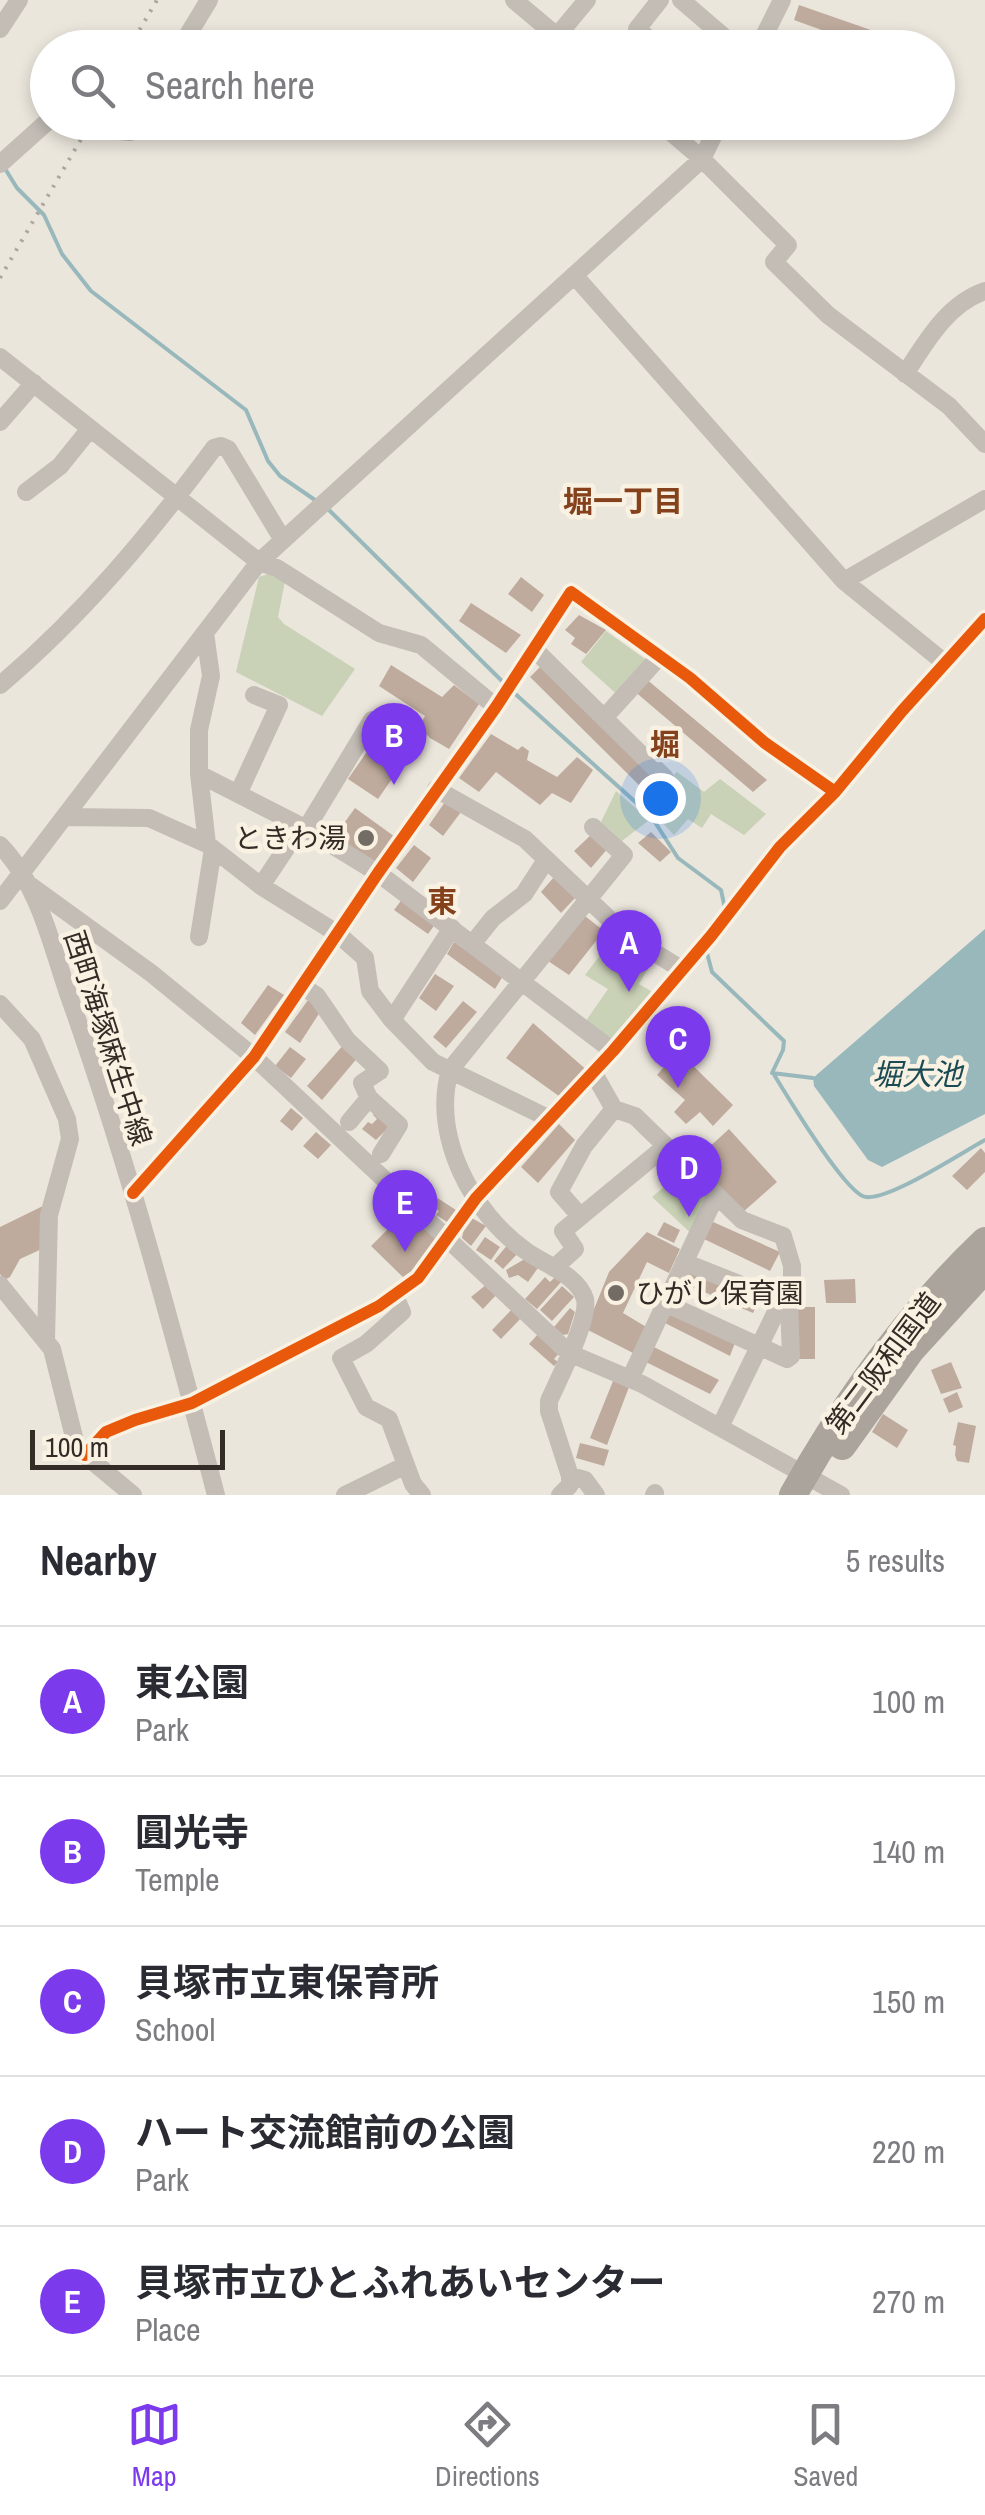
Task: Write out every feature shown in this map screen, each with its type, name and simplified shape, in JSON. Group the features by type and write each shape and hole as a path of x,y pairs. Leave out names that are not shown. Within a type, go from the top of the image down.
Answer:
{"highway":[{"name":"第二阪和国道","path":"815,1488 847,1404 884,1352 985,1241"},
{"name":"第二阪和国道","path":"815,1488 898,1367 985,1268"}],"street":[{"path":"0,30 18,0"},
{"path":"190,30 208,0"},
{"path":"514,0 550,30"},
{"path":"571,30 587,0"},
{"path":"639,30 637,28 660,0"},
{"path":"681,0 706,30"},
{"path":"767,30 782,0"},
{"path":"0,164 30,137"},
{"path":"680,140 788,244 774,262 828,315 949,406 985,444"},
{"path":"0,901 27,880 66,817 259,562 702,159 711,140"},
{"path":"574,275 844,580 944,663"},
{"path":"905,374 956,306 985,291"},
{"path":"0,357 259,562 277,568 379,634 421,645 496,707"},
{"path":"0,422 34,383"},
{"path":"26,492 60,466 90,430"},
{"path":"0,685 92,598 214,448 228,449 283,540"},
{"path":"844,580 985,499"},
{"path":"133,1193 254,1056 572,592 660,656 765,743 835,792"},
{"path":"85,1455 106,1432 192,1403 395,1296 430,1264 476,1198 614,1051 780,848 835,792 985,620"},
{"path":"199,936 210,846 199,774 199,730 211,676 205,633"},
{"path":"534,649 666,778"},
{"path":"604,718 660,656"},
{"path":"238,794 279,705 254,696"},
{"path":"261,886 304,828 372,720"},
{"path":"199,774 304,828 378,873 614,1051"},
{"path":"436,789 525,840 626,935 681,969"},
{"path":"66,817 149,818 210,846 261,886 338,934 365,958 370,990 392,1020 433,1062 550,1120"},
{"path":"560,1495 570,1485 570,1476 549,1401 586,1307 584,1296 554,1268 502,1232 476,1198 448,1140 445,1100 450,1070 624,855 593,827"},
{"name":"西町海塚麻生中線","path":"0,844 27,880 93,1062 216,1495"},
{"path":"473,943 493,918 524,894 546,860"},
{"path":"27,880 254,1056 568,1353 630,1379 720,1428 815,1488"},
{"path":"392,1020 452,928"},
{"path":"302,986 318,996 347,1040 380,1071 362,1084 369,1098 399,1125 380,1154"},
{"path":"0,1004 32,1039 67,1120 70,1139 50,1215 46,1340"},
{"path":"593,1072 614,1108 635,1116 715,1197 742,1220 783,1236 792,1278 720,1428"},
{"path":"349,1122 369,1098"},
{"path":"580,1216 559,1192 584,1146 614,1108"},
{"path":"554,1268 575,1249 563,1231 666,1146"},
{"path":"630,1379 715,1197"},
{"path":"666,1303 787,1359 791,1356 789,1304 684,1262"},
{"path":"0,1285 52,1349 75,1441 85,1455 133,1495"},
{"path":"395,1296 402,1312 366,1344 340,1358 366,1407 389,1419 413,1484 422,1495"},
{"path":"345,1495 406,1465"},
{"path":"570,1476 585,1480 596,1495"}],"green space":[{"path":"271,573 285,581 278,617 284,624 355,669 322,716 236,672 259,577"},
{"path":"606,631 652,664 621,698 581,662"},
{"path":"677,772 704,792 720,779 766,814 744,835 711,814 702,828 688,819 674,835 646,805 646,799"},
{"path":"616,791 649,820 622,841 601,822"},
{"path":"620,929 657,954 639,984 659,996 613,1051 581,1028 608,989 585,975"},
{"path":"686,1169 715,1197 694,1236 652,1197"}],"water":[{"name":"堀大池","path":"985,929 985,1114 882,1167 868,1160 814,1086 813,1078"}],"building":[{"path":"799,5 871,30 822,30 794,20"},
{"path":"521,577 544,595 532,612 508,594"},
{"path":"471,603 521,635 506,653 459,621"},
{"path":"579,615 606,630 586,654 571,644 575,638 565,630"},
{"path":"391,665 442,697 454,685 479,704 449,749 419,726 425,716 379,686"},
{"path":"542,665 656,778 643,789 530,677"},
{"path":"645,678 767,780 753,792 633,690"},
{"path":"491,734 518,750 522,746 529,751 527,760 557,777 577,757 593,770 571,803 552,793 540,805 496,772 479,792 459,778"},
{"path":"366,753 396,773 378,799 348,779"},
{"path":"445,802 461,812 443,836 429,825"},
{"name":"ときわ湯","path":"355,808 398,839 379,866 334,837"},
{"path":"651,832 671,852 660,862 638,843"},
{"path":"593,833 609,847 591,868 574,851"},
{"path":"414,845 431,858 413,882 396,868"},
{"path":"554,877 575,898 561,913 541,892"},
{"path":"403,898 436,923 428,934 394,910"},
{"path":"585,916 604,931 569,975 548,961"},
{"path":"454,942 503,976 495,989 447,954"},
{"path":"435,974 454,986 436,1011 419,998"},
{"path":"268,985 284,995 255,1035 241,1023"},
{"path":"308,1000 322,1009 300,1043 285,1032"},
{"path":"463,1001 477,1012 446,1048 433,1037"},
{"path":"533,1023 589,1072 563,1099 506,1058"},
{"path":"345,1043 359,1056 322,1100 307,1086"},
{"path":"290,1047 306,1059 291,1078 275,1066"},
{"path":"678,1051 733,1105 713,1126 700,1112 686,1124 674,1112 685,1100 657,1075"},
{"path":"291,1108 303,1118 292,1131 280,1121"},
{"path":"377,1110 393,1123 376,1140 362,1129 377,1119 373,1115"},
{"path":"559,1124 575,1140 538,1183 521,1167"},
{"path":"729,1129 777,1182 743,1212 693,1162"},
{"path":"316,1132 331,1145 318,1159 303,1146"},
{"path":"981,1148 985,1153 985,1172 967,1190 952,1176"},
{"path":"419,1186 456,1210 447,1222 436,1215 439,1211 428,1204 425,1207 412,1195"},
{"path":"45,1205 46,1247 20,1259 4,1280 0,1274 0,1227"},
{"path":"406,1211 439,1240 407,1281 371,1246"},
{"path":"470,1217 486,1226 471,1246 462,1238"},
{"path":"711,1221 780,1252 770,1271 704,1239"},
{"path":"664,1222 680,1230 674,1243 657,1235"},
{"name":"ひがし保育園","path":"647,1232 680,1249 669,1273 647,1262 623,1313 648,1328 637,1355 586,1329 609,1272"},
{"path":"485,1237 500,1247 491,1260 476,1250"},
{"path":"509,1243 519,1252 503,1269 494,1261"},
{"path":"528,1257 540,1265 528,1282 518,1275 509,1278 506,1270"},
{"path":"690,1267 760,1299 753,1313 681,1282"},
{"path":"556,1276 562,1281 537,1309 525,1299 545,1277 550,1282"},
{"path":"855,1279 856,1303 826,1303 824,1280"},
{"path":"487,1284 497,1294 483,1309 471,1297"},
{"path":"562,1286 574,1297 552,1321 540,1310"},
{"path":"667,1307 736,1340 730,1356 661,1321"},
{"path":"795,1307 815,1307 815,1359 799,1359"},
{"path":"513,1308 522,1317 501,1339 492,1330"},
{"path":"570,1308 575,1312 568,1334 563,1335 554,1327"},
{"path":"539,1333 560,1352 554,1366 529,1344"},
{"path":"650,1345 719,1380 710,1394 644,1361"},
{"path":"951,1362 962,1388 941,1394 931,1370"},
{"path":"613,1381 629,1387 607,1445 590,1438"},
{"path":"957,1392 963,1407 949,1413 943,1399"},
{"path":"883,1414 908,1430 897,1448 872,1432"},
{"path":"958,1422 976,1426 969,1463 957,1461 955,1455"},
{"path":"580,1443 609,1450 604,1466 576,1458"}],"waterway":[{"path":"4,167 17,188 44,215 62,254 91,291 246,410 268,461 280,476 315,500"},
{"path":"327,508 505,684"},
{"path":"512,691 651,816 678,858 721,890 725,909"},
{"path":"707,953 712,972 784,1041 772,1073 813,1078"},
{"path":"773,1073 831,1162 866,1197 908,1184 985,1140"}],"railway":[{"path":"140,30 157,0"},
{"path":"0,278 80,140"}],"cycle path":[{"path":"133,1193 254,1057 571,592 690,678 765,743 835,792"},
{"path":"85,1455 106,1432 192,1403 379,1306 418,1278 476,1198 613,1051 780,847 835,792 985,619"}],"place":[{"name":"圓光寺","path":"394,785"},
{"name":"ときわ湯","path":"366,838"},
{"name":"東公園","path":"629,992"},
{"name":"貝塚市立東保育所","path":"678,1088"},
{"name":"ハート交流館前の公園","path":"689,1217"},
{"name":"貝塚市立ひとふれあいセンター","path":"405,1252"},
{"name":"ひがし保育園","path":"616,1293"}],"district":[{"name":"堀一丁目","path":"623,501"},
{"name":"堀","path":"665,744"},
{"name":"東","path":"442,901"}]}
